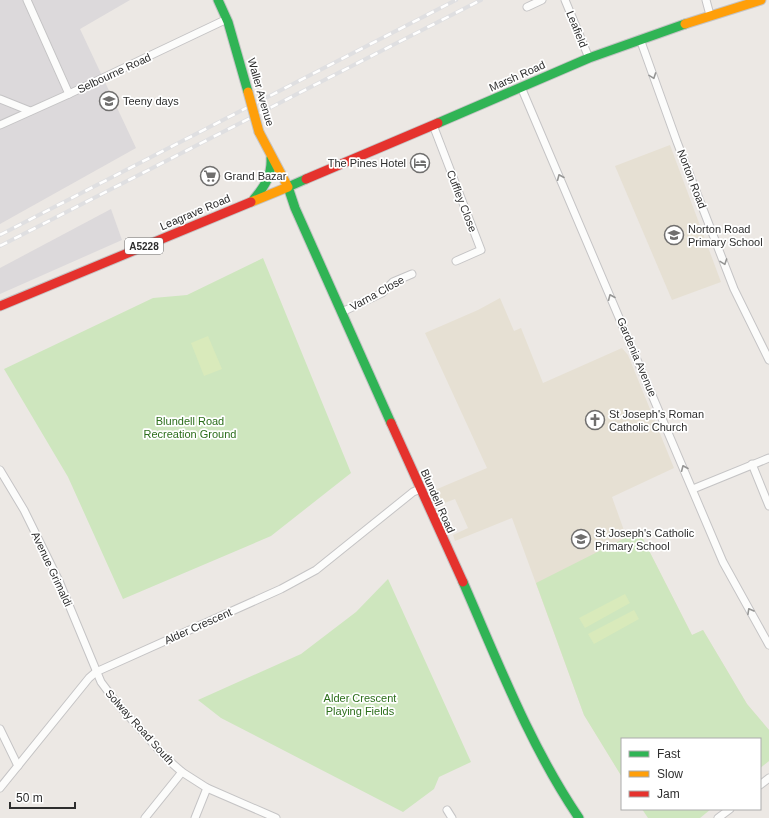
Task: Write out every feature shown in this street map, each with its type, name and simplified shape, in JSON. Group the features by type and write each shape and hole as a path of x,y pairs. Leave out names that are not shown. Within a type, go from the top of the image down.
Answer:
{"main road":[{"name":"Waller Avenue","path":"218,0 227,19 259,132 288,187"},
{"name":"Marsh Road","path":"288,187 589,58 710,15 760,0"},
{"path":"251,202 270,179 272,171 271,156"},
{"name":"Leagrave Road","path":"0,306 288,187"},
{"name":"Blundell Road","path":"288,187 295,208 420,489 543,760 560,791 579,818"}],"street":[{"path":"27,0 69,94"},
{"path":"527,7 542,0"},
{"name":"Leafield","path":"566,0 589,58"},
{"path":"706,0 710,15"},
{"name":"Selbourne Road","path":"0,125 227,19"},
{"name":"Norton Road","path":"640,39 677,142 734,289 769,360"},
{"name":"Gardenia Avenue","path":"521,87 726,567 769,645"},
{"path":"0,99 30,111"},
{"name":"Cuffley Close","path":"433,125 481,250 456,261"},
{"name":"Varna Close","path":"342,312 382,293 393,282 412,274"},
{"path":"692,489 769,458"},
{"path":"752,464 769,506"},
{"name":"Avenue Grimaldi","path":"0,470 24,510 58,581 96,672"},
{"name":"Alder Crescent","path":"0,788 89,678 96,672 281,589 309,574 413,492 420,489"},
{"name":"Solway Road South","path":"96,672 101,682 116,702 166,758 182,772 208,788 276,818"},
{"path":"0,729 18,766"},
{"path":"145,818 182,772"},
{"path":"761,784 769,778"},
{"path":"195,818 208,788"},
{"path":"447,810 452,818"},
{"path":"718,818 729,810"}],"shaded area":[{"path":"0,0 130,0 80,29 136,148 0,224"},
{"name":"Norton Road Primary School","path":"670,145 721,282 672,300 615,166"},
{"path":"111,209 122,240 0,294 0,268"},
{"name":"St Joseph's Catholic Primary School","path":"500,298 514,331 521,328 543,383 622,348 628,355 674,468 612,497 626,536 639,531 692,635 703,630 747,704 769,730 769,761 761,767 761,738 621,738 621,775 584,715 512,518 455,541 453,535 468,528 455,499 437,506 430,492 487,468 425,333 478,310"}],"green space":[{"name":"Blundell Road Recreation Ground","path":"263,258 351,473 271,536 123,599 68,477 4,369 153,298 187,295"},
{"path":"208,336 222,369 204,376 191,343"},
{"path":"639,531 692,635 703,630 747,704 769,730 769,761 761,767 761,738 621,738 621,775 584,715 536,583"},
{"name":"Alder Crescent Playing Fields","path":"388,579 471,762 439,777 434,789 403,812 221,718 198,700 301,654 356,612"},
{"path":"625,594 630,603 585,628 579,618"},
{"path":"634,610 639,619 594,644 588,634"},
{"path":"643,810 710,810 700,818 648,818"}],"railway":[{"path":"0,235 456,0"},
{"path":"0,246 481,0"}],"traffic: fast":[{"path":"218,0 228,22 248,92"},
{"path":"438,123 589,58 685,24"},
{"path":"254,199 267,180 271,158"},
{"path":"306,179 288,187 295,208 391,423"},
{"path":"463,582 502,673 530,733 561,790 579,818"}],"traffic: slow":[{"path":"685,24 761,0"},
{"path":"248,92 259,132"},
{"path":"251,202 288,187 259,132"}],"traffic: jam":[{"path":"306,179 438,123"},
{"path":"0,306 251,202"},
{"path":"391,423 463,582"}],"place":[{"name":"Teeny days","path":"109,101"},
{"name":"The Pines Hotel","path":"420,163"},
{"name":"Grand Bazar","path":"210,176"},
{"name":"Norton Road Primary School","path":"674,235"},
{"name":"St Joseph's Roman Catholic Church","path":"595,420"},
{"name":"St Joseph's Catholic Primary School","path":"581,539"}]}
